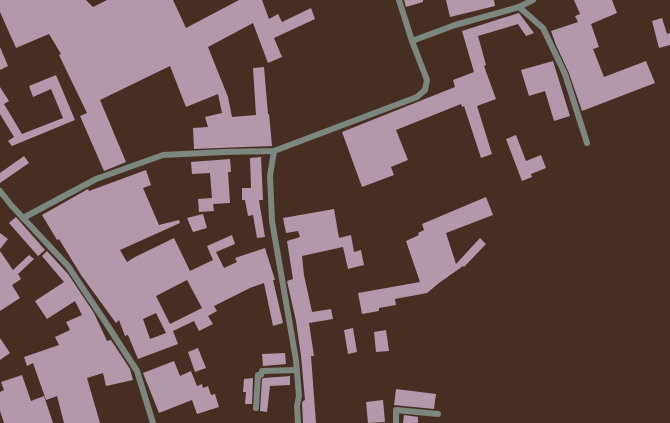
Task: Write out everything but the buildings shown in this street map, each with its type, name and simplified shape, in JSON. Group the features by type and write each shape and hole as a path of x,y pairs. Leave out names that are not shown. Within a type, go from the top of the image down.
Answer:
{"street":[{"path":"23,218 96,179 163,155 274,151 417,97 425,90 427,80 412,41 399,0"},
{"path":"412,41 456,25 519,7 532,0"},
{"path":"519,7 543,28 565,74 587,143"},
{"path":"274,151 270,176 272,221 297,370 298,423"},
{"path":"0,191 68,266 137,371 153,423"},
{"path":"256,408 258,375 261,375 262,371 297,370"},
{"path":"396,423 396,410 438,414"}]}
